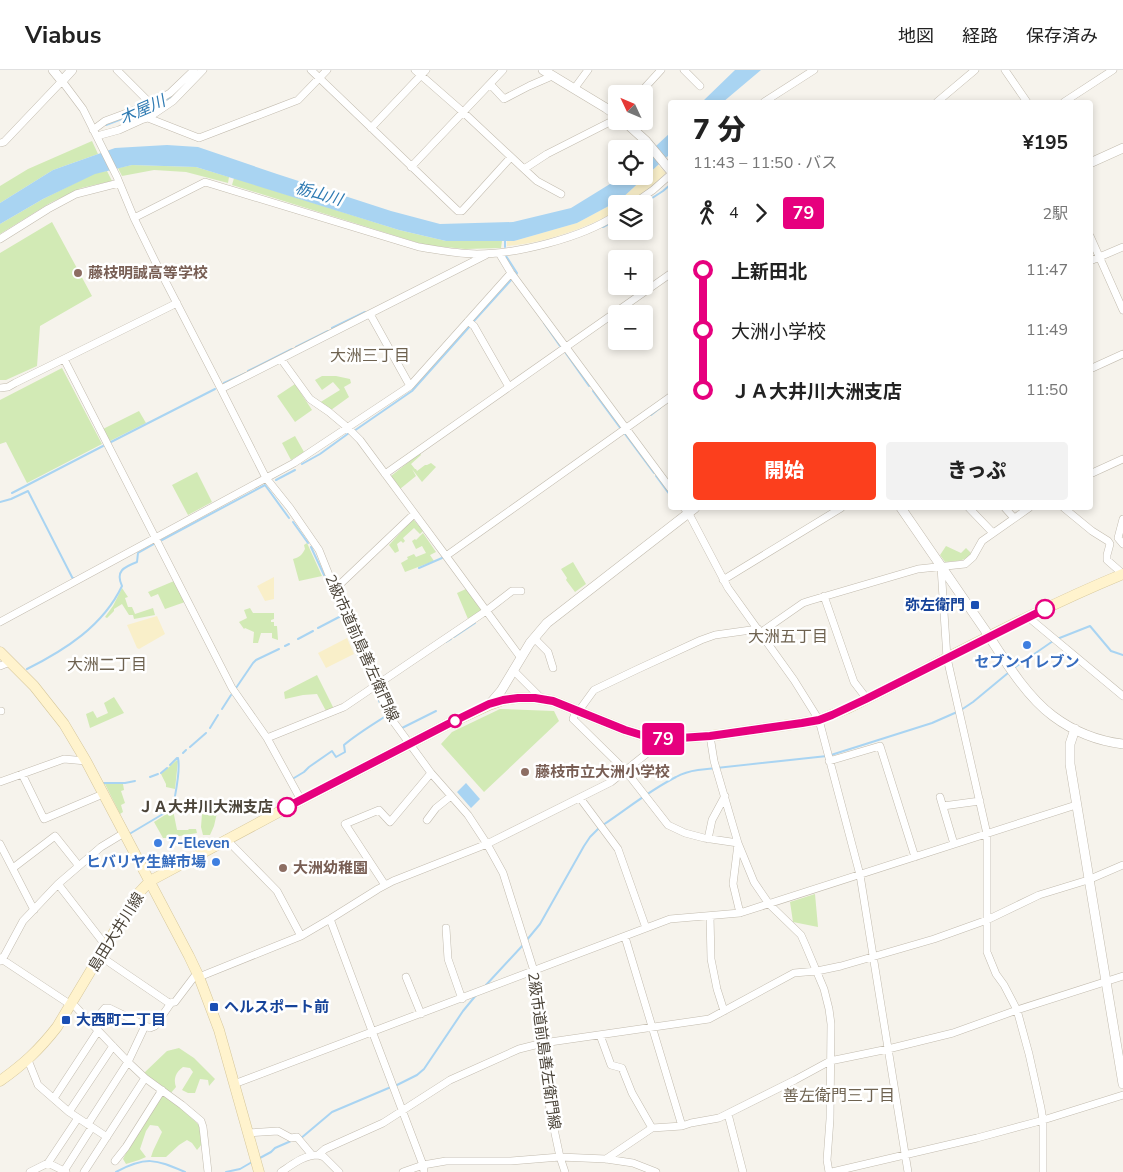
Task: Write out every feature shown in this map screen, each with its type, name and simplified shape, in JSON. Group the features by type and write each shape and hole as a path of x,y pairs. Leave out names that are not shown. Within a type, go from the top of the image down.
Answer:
{"main road":[{"name":"島田大井川線","path":"0,1080 28,1060 57,1027 135,898 150,881 226,839 489,704 518,698 553,701 625,730 648,737 665,739 710,736 819,720 866,699 1080,592 1123,574"},
{"path":"0,652 34,686 64,724 86,761 189,956 219,1030 259,1172"}],"street":[{"name":"2級市道前島善左衛門線","path":"53,70 83,108 134,218 266,478 290,508 319,550 390,717 431,772 468,815 503,873 534,971 550,1110 565,1172"},
{"path":"0,143 4,142 72,70"},
{"path":"117,70 151,104"},
{"path":"96,136 105,121 151,104 170,93 194,70"},
{"path":"96,136 119,130 148,118 173,101 203,70"},
{"path":"310,70 458,211 462,211 511,157"},
{"path":"148,118 199,138 298,100 326,70"},
{"path":"415,70 424,73 537,181 561,194"},
{"path":"411,167 503,70"},
{"path":"542,70 608,111"},
{"path":"574,89 588,70"},
{"path":"647,85 661,70"},
{"path":"684,70 700,86"},
{"path":"776,100 814,70"},
{"path":"939,100 974,70"},
{"path":"1005,70 1026,100"},
{"path":"1067,100 1113,70"},
{"path":"371,128 424,73"},
{"path":"490,84 504,99 552,76"},
{"path":"524,169 547,154 608,122"},
{"path":"633,130 668,168"},
{"path":"1093,162 1123,148"},
{"path":"646,195 668,177"},
{"path":"0,239 76,194 118,180"},
{"path":"134,218 205,182 419,247 448,252 488,254 541,245 577,234 608,219"},
{"path":"1093,242 1123,310"},
{"path":"1093,260 1123,246"},
{"path":"499,253 625,429 668,485"},
{"path":"221,389 488,254"},
{"path":"0,622 294,463 410,386 471,323 511,272"},
{"path":"386,474 668,275"},
{"path":"0,388 15,383 176,302"},
{"path":"370,314 410,386"},
{"path":"471,323 509,387"},
{"path":"1093,368 1123,354"},
{"path":"64,359 232,688 267,738 301,800"},
{"path":"281,359 310,399 329,412 360,440 520,658"},
{"path":"446,556 668,398"},
{"path":"1093,473 1123,459"},
{"path":"489,704 500,692 534,638 548,623 688,510"},
{"path":"689,510 723,580 794,680 819,720 860,875 908,1172"},
{"path":"723,580 838,510"},
{"path":"902,510 1032,697 1054,716 1075,729 1096,738 1123,744"},
{"path":"971,510 993,533"},
{"path":"1007,510 1014,518"},
{"path":"738,843 685,833 668,825 625,770 573,719 594,690 716,635 759,631 803,603 918,569 965,564 973,557 982,541 1025,510"},
{"path":"1066,510 1092,531 1108,541 1110,544 1107,560 1123,574"},
{"path":"335,589 414,514"},
{"path":"1123,519 1118,538 1123,544"},
{"path":"941,566 947,658 988,834 987,952 996,974 1004,985 1016,1010 1033,1072 1043,1120 1043,1172"},
{"path":"267,738 344,708 512,591 521,591"},
{"path":"824,596 854,682 866,699"},
{"path":"1028,617 1123,696"},
{"path":"534,638 548,652 553,668"},
{"path":"0,666 10,662"},
{"path":"513,670 542,699"},
{"path":"1075,729 1069,753 1123,1084"},
{"path":"710,736 714,761 738,843 754,882 769,904 801,935 824,989 831,1024 830,1119 827,1160 831,1172 1043,1120 1123,1095"},
{"path":"92,1024 105,1008 109,1008 150,1028 155,1026 171,1003 175,1002 198,975 301,936 385,885 487,844 580,798 611,782 665,739"},
{"path":"828,757 880,746 915,857"},
{"path":"0,782 64,759 86,761"},
{"path":"385,885 345,824 379,810 390,822 431,772"},
{"path":"22,774 44,819 103,794"},
{"path":"427,820 436,808 451,796"},
{"path":"708,838 712,820 725,796"},
{"path":"940,797 954,844"},
{"path":"580,798 618,849 646,928"},
{"path":"942,806 980,801"},
{"path":"234,1084 670,919 740,913 1076,804"},
{"path":"124,833 101,847 58,884 24,921 1,960 71,1004 145,1078 202,1122 208,1172"},
{"path":"13,868 55,836 79,866"},
{"path":"226,839 278,891 301,936"},
{"path":"738,843 733,884 740,913"},
{"path":"0,844 34,910"},
{"path":"281,1172 304,1158 315,1155 382,1123 450,1080 519,1049 543,1043 709,1019 794,973 841,966 934,939 987,920 1039,895 1123,864"},
{"path":"58,884 106,946"},
{"path":"710,916 711,959 724,1011"},
{"path":"330,919 424,1168"},
{"path":"446,928 448,958 462,999"},
{"path":"625,937 682,1126"},
{"path":"100,956 171,1003"},
{"path":"606,1159 652,1128 682,1126 719,1118 830,1062 954,1033 1016,1010 1123,976"},
{"path":"406,977 421,1014"},
{"path":"48,1163 65,1172 128,1062 145,1026"},
{"path":"54,1098 98,1031"},
{"path":"600,1035 611,1065 622,1068 632,1093 652,1128"},
{"path":"70,1112 113,1046"},
{"path":"28,1060 38,1085 70,1112 107,1137"},
{"path":"84,1172 145,1078"},
{"path":"115,1161 162,1090"},
{"path":"728,1114 743,1172"},
{"path":"30,1172 48,1163 78,1118"},
{"path":"248,1133 278,1131 291,1138 297,1138 315,1155 324,1157 339,1172"},
{"path":"403,1172 446,1161 511,1161 560,1157 606,1159 633,1163 656,1172"}],"green space":[{"path":"92,141 98,154 53,170 0,203 0,186 28,169"},
{"path":"132,165 196,167 229,177 228,183 186,172 154,170 122,176 118,168"},
{"path":"107,171 112,181 81,188 50,203 0,234 0,224 43,199 95,173"},
{"path":"234,178 399,230 446,241 502,241 501,248 465,249 425,245 232,185"},
{"path":"52,222 92,296 40,326 37,366 6,380 0,380 0,253"},
{"path":"62,368 102,444 27,483 6,442 0,444 0,400"},
{"path":"322,376 350,379 351,383 344,387 349,397 331,410 319,403 340,390 333,382 322,390 315,380"},
{"path":"295,384 312,410 295,422 277,396"},
{"path":"139,411 146,423 110,441 103,429"},
{"path":"295,436 304,452 291,460 282,443"},
{"path":"420,453 421,455 411,464 417,471 431,463 436,467 422,482 412,469 416,476 400,489 391,476"},
{"path":"197,472 212,502 188,515 172,485"},
{"path":"413,519 423,531 420,534 414,528 403,538 405,541 403,543 401,541 397,544 399,551 395,553 389,545"},
{"path":"423,533 436,552 430,555 434,561 405,572 401,563 408,559 407,557 414,554 416,557 426,553 422,546 416,549 412,541 416,540"},
{"path":"307,543 322,576 299,581 293,559 302,554 305,549 304,545"},
{"path":"946,546 961,553 966,548 971,553 963,560 945,562 940,555"},
{"path":"573,562 586,584 575,592 561,569"},
{"path":"174,581 185,602 165,609 158,594 151,597 148,592"},
{"path":"122,588 128,597 125,598 128,607 132,607 135,614 153,608 155,615 134,619 133,615 129,615 122,604 114,609 107,618 105,617"},
{"path":"466,589 482,611 468,619 457,593"},
{"path":"250,608 253,613 274,613 274,619 271,622 274,622 274,626 277,626 278,640 272,638 272,633 261,633 258,643 253,643 254,632 244,629 239,622 247,618 244,610"},
{"path":"317,675 334,709 326,711 317,694 285,699 284,692"},
{"path":"114,697 124,713 90,728 86,714 93,711 97,718 108,713 104,703"},
{"path":"500,709 554,711 559,721 484,792 441,744 452,732"},
{"path":"177,760 175,789 166,787 161,774"},
{"path":"105,784 123,784 124,790 121,791 125,803 121,805 123,812 120,814"},
{"path":"203,802 219,804 210,835 203,835 201,827 202,814 208,815 209,810 202,809"},
{"path":"173,810 177,830 196,829 197,833 163,838 154,822"},
{"path":"815,894 818,927 793,922 790,902"},
{"path":"179,1048 194,1058 215,1079 209,1086 208,1080 200,1079 195,1093 188,1093 182,1090 193,1072 190,1068 183,1067 177,1073 175,1078 176,1087 170,1094 144,1073 167,1051"},
{"path":"162,1095 171,1099 199,1125 202,1144 197,1150 187,1140 166,1157 151,1157 162,1132 158,1126 150,1125 140,1149 146,1157 126,1164 123,1159 131,1143"}],"sand":[{"path":"658,165 666,173 649,190 641,195 625,195 636,185 653,185 653,170"},
{"path":"608,206 608,216 578,229 538,241 507,246 507,241 514,241 577,223"},
{"path":"274,577 274,599 265,601 257,586"},
{"path":"157,616 165,634 139,649 137,648 127,625"},
{"path":"347,638 354,654 326,668 318,653"}],"water":[{"path":"735,70 761,70 725,100 704,100"},
{"path":"668,135 668,156 653,170 653,149"},
{"name":"栃山川","path":"167,145 198,147 391,211 440,224 513,222 571,208 608,185 636,185 625,195 608,195 608,206 577,223 514,241 446,241 399,230 196,167 132,165 95,174 43,199 0,224 0,203 53,170 115,148"},
{"path":"466,783 480,799 471,808 457,792"}],"waterway":[{"name":"木屋川","path":"153,107 175,95"},
{"name":"木屋川","path":"106,125 148,109"},
{"path":"653,198 668,187"},
{"path":"603,227 608,224"},
{"path":"505,239 505,247"},
{"path":"506,256 517,273 516,275"},
{"path":"473,322 512,279"},
{"path":"332,328 365,312"},
{"path":"544,323 560,346"},
{"path":"354,431 412,391 470,326"},
{"path":"296,347 328,331"},
{"path":"248,371 292,349"},
{"path":"565,352 589,386"},
{"path":"224,383 246,373"},
{"path":"111,442 215,389"},
{"path":"593,391 621,429 619,430"},
{"path":"651,415 660,408"},
{"path":"302,464 320,454 349,433"},
{"path":"625,434 654,473"},
{"path":"12,493 103,446"},
{"path":"276,480 295,470"},
{"path":"656,476 668,492"},
{"path":"162,540 265,485 289,518"},
{"path":"0,502 28,491 74,578"},
{"path":"293,522 308,543"},
{"path":"27,669 69,645 94,625 114,600 122,586 120,581 122,570 137,562 138,553 154,544"},
{"path":"311,547 324,575"},
{"path":"419,568 442,558"},
{"path":"326,581 339,610"},
{"path":"318,628 341,616 371,684"},
{"path":"454,637 475,623"},
{"path":"1057,639 1090,626 1111,651 1123,655"},
{"path":"298,639 313,631"},
{"path":"446,642 451,639"},
{"path":"1014,668 1053,641"},
{"path":"285,646 289,644"},
{"path":"236,688 256,660 279,649"},
{"path":"961,710 1008,673"},
{"path":"375,691 380,703"},
{"path":"222,709 231,695"},
{"path":"402,728 436,711"},
{"path":"831,755 932,723 957,712"},
{"path":"210,728 218,715"},
{"path":"294,778 332,751 336,757 345,752 344,745 386,716"},
{"path":"190,747 206,733"},
{"path":"183,753 186,750"},
{"path":"603,825 657,788 687,772 827,756"},
{"path":"170,765 177,758"},
{"path":"131,833 173,808 178,776 178,758"},
{"path":"161,773 167,768"},
{"path":"150,777 158,774"},
{"path":"104,783 135,781"},
{"path":"526,941 540,924 584,846 599,828"},
{"path":"486,985 523,945"},
{"path":"395,1086 417,1075 424,1069 463,1011 477,994"},
{"path":"300,1139 332,1112 391,1087"},
{"path":"258,1159 275,1148 291,1141"},
{"path":"116,1172 135,1163 150,1161 166,1164 185,1172"},
{"path":"226,1172 240,1169 252,1162"}],"bus line":[{"name":"79","path":"287,807 448,724 489,704 503,700 535,698 553,701 625,730 648,737 665,739 710,736 819,720 846,709 1045,609"}],"place":[{"name":"藤枝明誠高等学校","path":"78,273"},
{"name":"弥左衛門","path":"975,605"},
{"name":"セブンイレブン","path":"1027,645"},
{"name":"藤枝市立大洲小学校","path":"525,772"},
{"name":"ＪＡ大井川大洲支店","path":"287,807"},
{"name":"7-Eleven","path":"158,843"},
{"name":"ヒバリヤ生鮮市場","path":"216,862"},
{"name":"大洲幼稚園","path":"283,868"},
{"name":"ヘルスポート前","path":"214,1007"},
{"name":"大西町二丁目","path":"66,1020"}],"district":[{"name":"大洲三丁目","path":"370,355"},
{"name":"大洲五丁目","path":"788,636"},
{"name":"大洲二丁目","path":"107,664"},
{"name":"善左衛門三丁目","path":"839,1095"}]}
